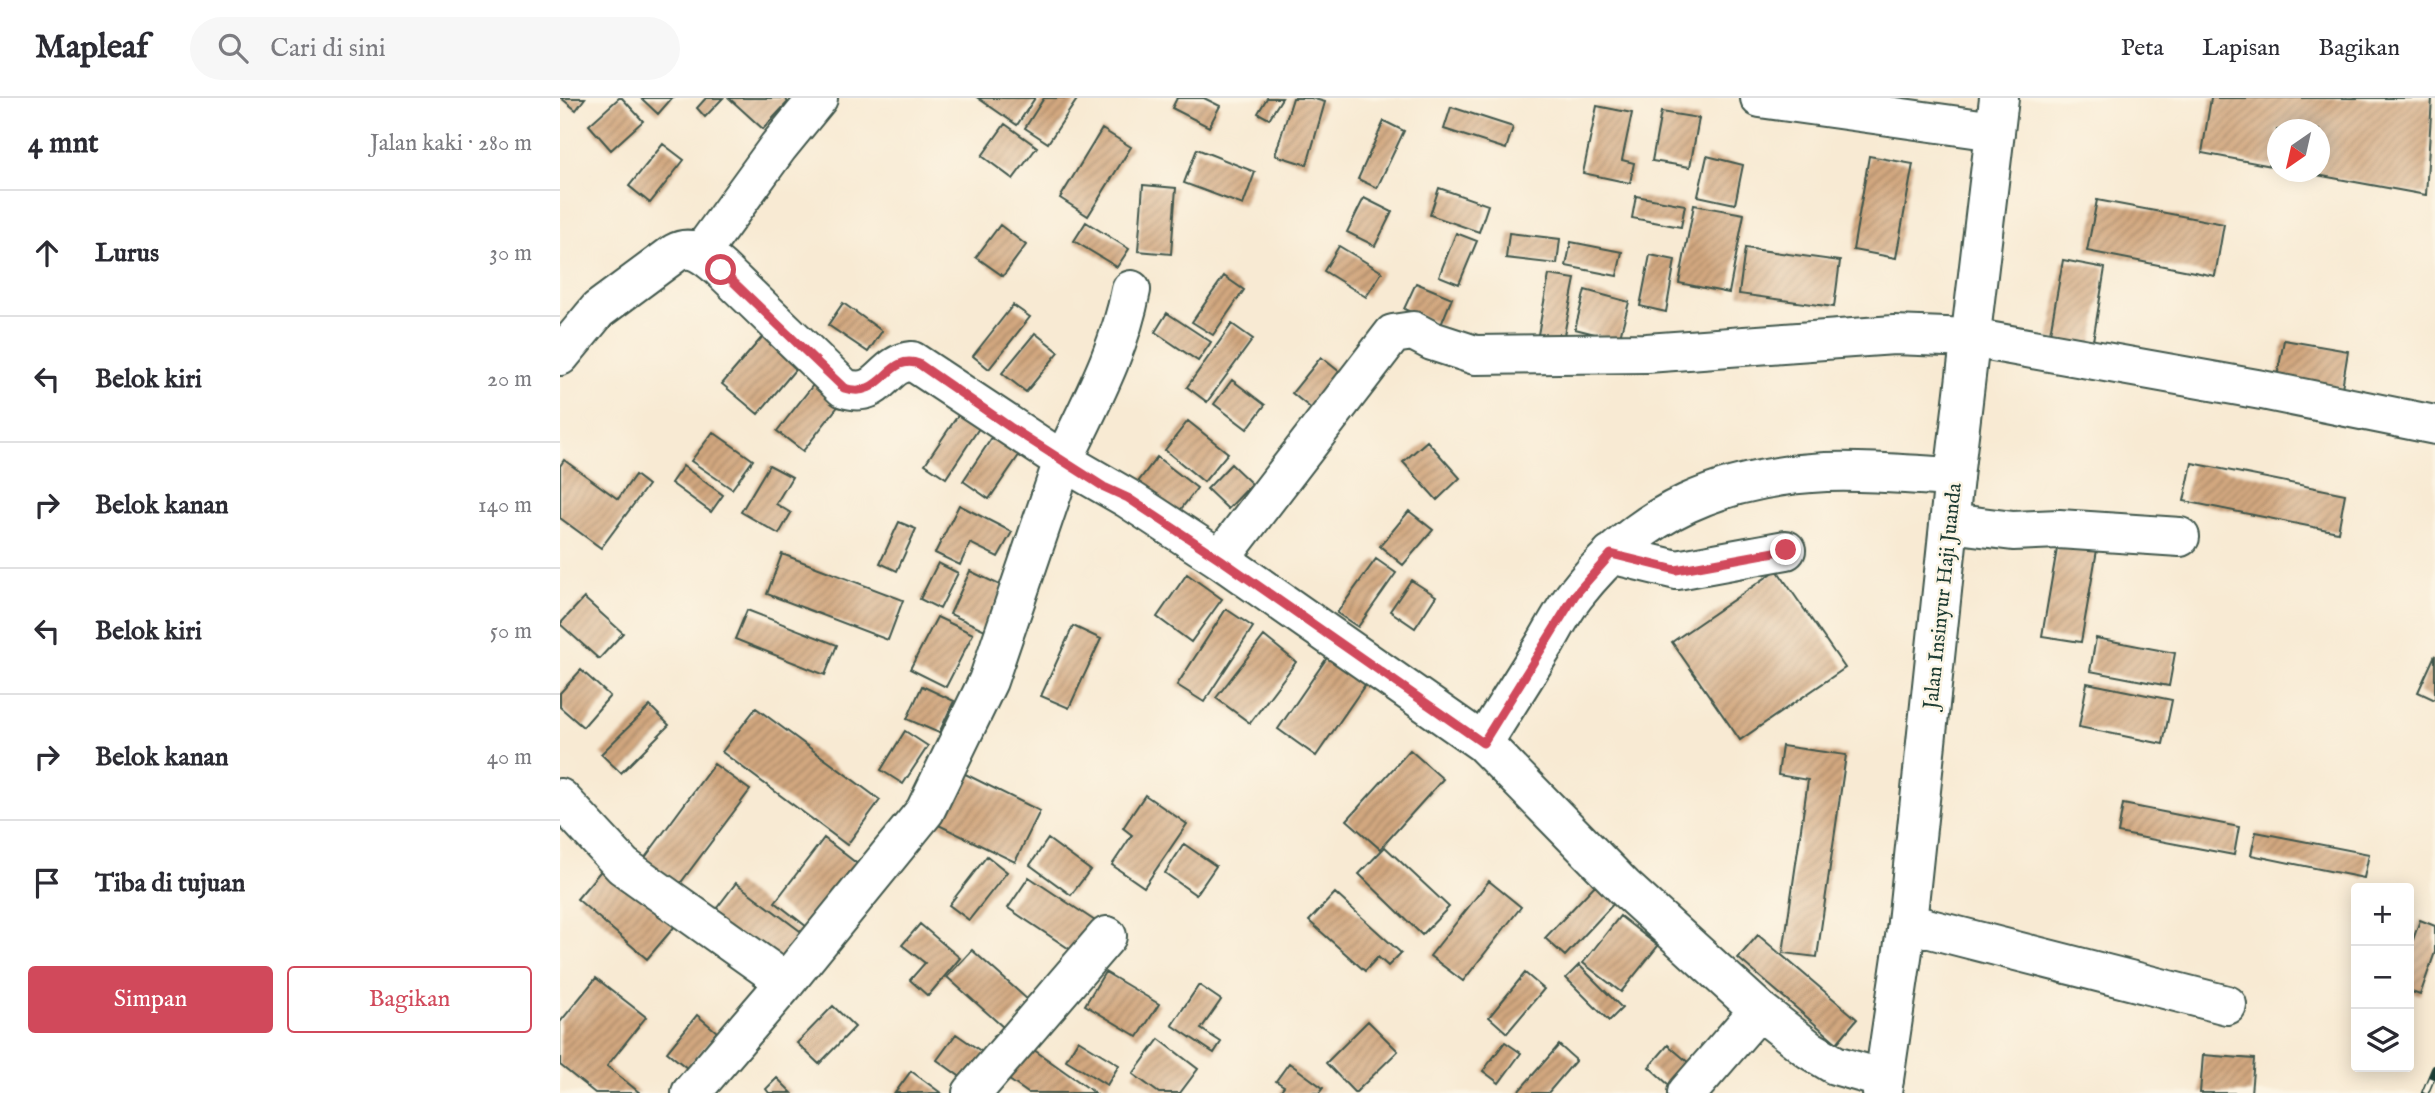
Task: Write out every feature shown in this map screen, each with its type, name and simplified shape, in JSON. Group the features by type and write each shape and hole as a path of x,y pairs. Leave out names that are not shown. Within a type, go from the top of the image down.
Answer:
{"main road":[{"path":"701,253 778,147 818,98"},
{"path":"1760,98 1997,115"},
{"name":"Jalan Insinyur Haji Juanda","path":"1883,1086 1907,923 1954,477 1997,115"},
{"path":"560,356 598,310 682,249 701,253 844,388 858,393 871,388 897,365 912,361 1063,461 1128,498 1220,559 1483,743 1624,887 1759,1010 1810,1050 1835,1065 1883,1086"},
{"path":"691,1093 786,982 925,811 988,681 1063,461 1121,329 1131,290"},
{"path":"1220,559 1393,334 1413,331 1432,341 1475,355 1647,353 1894,335 1971,338 2262,390 2435,425"},
{"path":"1483,743 1575,595 1611,554 1666,513 1699,496 1741,483 1828,472 1954,477"},
{"path":"1950,523 2013,531 2059,529 2180,537"},
{"path":"1611,554 1676,570 1786,550"},
{"path":"560,798 623,866 786,982"},
{"path":"1907,923 2227,1005"},
{"path":"972,1093 1107,936"},
{"path":"1687,1093 1759,1010"}],"building":[{"path":"561,98 585,98 576,110"},
{"path":"619,98 643,121 611,150 589,125"},
{"path":"641,98 672,98 658,114"},
{"path":"706,98 723,98 705,117 697,108"},
{"path":"729,98 784,98 788,102 763,129"},
{"path":"978,98 1035,98 1017,125"},
{"path":"1044,98 1078,98 1048,143 1025,128"},
{"path":"1177,98 1204,98 1220,106 1209,127 1172,108"},
{"path":"1267,98 1282,98 1269,119 1258,113"},
{"path":"1293,98 1311,98 1325,102 1307,165 1275,155"},
{"path":"2211,98 2432,98 2426,195 2330,177 2330,119 2267,119 2267,165 2202,153"},
{"path":"1597,106 1632,113 1622,160 1634,163 1630,183 1583,173"},
{"path":"1451,107 1513,127 1506,149 1444,129"},
{"path":"1661,112 1699,118 1690,167 1652,161"},
{"path":"1384,121 1404,131 1377,188 1358,179"},
{"path":"1005,124 1037,147 1013,179 982,156"},
{"path":"1102,129 1131,147 1088,216 1060,198"},
{"path":"663,144 684,160 650,203 629,186"},
{"path":"1197,149 1255,172 1243,205 1184,183"},
{"path":"1707,156 1743,165 1735,204 1698,196"},
{"path":"1869,156 1913,164 1896,258 1853,250"},
{"path":"1143,185 1176,188 1171,254 1138,251"},
{"path":"1439,188 1488,205 1479,232 1430,215"},
{"path":"1636,196 1685,205 1681,227 1632,218"},
{"path":"1364,198 1392,212 1375,246 1347,232"},
{"path":"2097,200 2224,224 2215,276 2087,251"},
{"path":"1694,205 1744,214 1729,293 1679,283"},
{"path":"1086,222 1129,249 1117,267 1074,241"},
{"path":"1000,225 1026,245 1003,276 976,257"},
{"path":"1456,233 1477,241 1459,284 1439,276"},
{"path":"1509,233 1560,239 1557,264 1506,258"},
{"path":"1571,242 1622,252 1617,276 1566,266"},
{"path":"1339,246 1382,272 1366,297 1324,271"},
{"path":"1745,248 1840,261 1834,307 1739,294"},
{"path":"1650,255 1675,260 1666,312 1640,306"},
{"path":"2063,260 2105,268 2092,347 2049,339"},
{"path":"1549,275 1575,279 1562,345 1537,340"},
{"path":"1224,276 1244,290 1213,335 1192,322"},
{"path":"1416,283 1452,298 1441,325 1404,309"},
{"path":"1585,290 1629,302 1619,340 1575,329"},
{"path":"843,303 882,331 868,352 828,325"},
{"path":"1013,305 1030,317 989,369 973,356"},
{"path":"1167,313 1211,342 1198,361 1155,332"},
{"path":"1232,324 1253,339 1207,402 1187,387"},
{"path":"1035,333 1059,352 1026,392 1002,373"},
{"path":"764,335 799,365 758,414 722,384"},
{"path":"2284,340 2348,351 2342,388 2277,377"},
{"path":"1321,357 1346,377 1318,414 1292,393"},
{"path":"821,375 847,395 803,451 777,431"},
{"path":"1232,380 1265,405 1247,429 1214,404"},
{"path":"961,411 981,425 946,478 925,464"},
{"path":"1188,421 1228,453 1204,482 1165,450"},
{"path":"999,427 1026,445 989,499 963,481"},
{"path":"713,432 753,460 732,489 691,461"},
{"path":"1427,441 1460,478 1437,500 1403,462"},
{"path":"1157,457 1197,488 1178,513 1138,482"},
{"path":"564,460 618,499 635,475 648,485 601,548 560,518 560,466"},
{"path":"2192,463 2345,494 2338,532 2184,501"},
{"path":"1231,464 1252,484 1228,509 1207,489"},
{"path":"769,465 792,477 776,504 791,513 779,534 741,512"},
{"path":"683,466 723,495 711,512 671,483"},
{"path":"959,505 1012,532 998,557 970,543 960,565 935,553"},
{"path":"1409,511 1433,530 1403,565 1380,546"},
{"path":"899,522 916,529 897,571 880,563"},
{"path":"2058,543 2097,550 2081,642 2042,636"},
{"path":"782,554 903,600 888,640 767,594"},
{"path":"1376,559 1396,573 1358,627 1337,613"},
{"path":"938,563 958,573 940,609 920,599"},
{"path":"1777,570 1845,668 1740,740 1672,642"},
{"path":"970,571 1004,587 985,630 950,614"},
{"path":"1187,574 1222,599 1191,642 1157,617"},
{"path":"1411,580 1436,596 1415,628 1390,611"},
{"path":"584,598 623,633 599,659 560,624"},
{"path":"1226,609 1253,627 1204,702 1177,685"},
{"path":"747,610 837,645 825,675 735,639"},
{"path":"937,617 973,634 946,687 910,669"},
{"path":"1073,626 1101,639 1069,708 1041,696"},
{"path":"1264,636 1296,662 1250,723 1216,698"},
{"path":"2096,638 2175,653 2169,686 2090,671"},
{"path":"1331,652 1369,679 1316,756 1278,729"},
{"path":"2435,655 2435,700 2418,692"},
{"path":"581,670 610,696 583,727 560,707 560,693"},
{"path":"2087,683 2172,700 2163,744 2079,727"},
{"path":"922,686 954,701 939,733 907,719"},
{"path":"650,706 669,725 621,773 601,754"},
{"path":"756,708 880,800 847,845 722,752"},
{"path":"905,731 928,746 903,784 881,770"},
{"path":"1782,746 1846,755 1817,957 1783,953 1808,780 1778,775"},
{"path":"1410,750 1443,779 1380,849 1347,820"},
{"path":"714,764 750,790 679,885 644,859"},
{"path":"949,766 1040,811 1015,862 924,818"},
{"path":"1145,795 1187,824 1144,887 1112,865 1132,835 1123,828"},
{"path":"2123,804 2239,827 2234,855 2118,833"},
{"path":"2256,832 2369,854 2364,878 2251,855"},
{"path":"824,838 860,866 811,930 775,902"},
{"path":"1048,839 1090,870 1071,895 1030,865"},
{"path":"1184,844 1216,866 1196,895 1165,873"},
{"path":"1385,847 1449,907 1422,935 1359,874"},
{"path":"987,856 1007,872 969,920 949,905"},
{"path":"605,866 675,926 647,959 577,899"},
{"path":"1029,877 1095,921 1074,952 1008,908"},
{"path":"1489,881 1521,907 1463,981 1430,956"},
{"path":"1598,882 1617,900 1565,956 1545,938"},
{"path":"736,883 808,937 782,971 710,917"},
{"path":"1335,893 1401,953 1388,966 1378,957 1365,971 1309,921"},
{"path":"1620,916 1658,946 1621,992 1583,963"},
{"path":"2420,920 2435,926 2435,952 2420,995 2414,993 2414,937"},
{"path":"920,924 960,958 928,996 910,980 925,963 902,945"},
{"path":"1758,935 1857,1019 1837,1043 1738,958"},
{"path":"972,950 1028,1000 1003,1027 947,977"},
{"path":"1579,965 1622,1008 1609,1021 1566,978"},
{"path":"1105,972 1159,1004 1138,1037 1085,1005"},
{"path":"1525,973 1544,989 1507,1033 1489,1017"},
{"path":"596,978 646,1017 607,1066 640,1093 595,1093 560,1065 560,1022"},
{"path":"1199,985 1221,1000 1201,1029 1221,1042 1214,1053 1172,1025"},
{"path":"833,1006 855,1027 819,1064 797,1043"},
{"path":"697,1015 717,1032 687,1068 667,1052"},
{"path":"1368,1021 1398,1051 1355,1093 1326,1063"},
{"path":"956,1034 988,1056 969,1083 937,1060"},
{"path":"1159,1039 1198,1069 1180,1093 1159,1093 1133,1074"},
{"path":"1078,1040 1119,1065 1107,1085 1066,1060"},
{"path":"1505,1042 1521,1053 1499,1083 1483,1071"},
{"path":"1027,1045 1095,1093 1028,1093 1005,1077"},
{"path":"1559,1045 1576,1060 1548,1093 1517,1093"},
{"path":"1668,1045 1689,1063 1669,1085 1649,1067"},
{"path":"2203,1055 2254,1059 2251,1093 2200,1093"},
{"path":"1289,1063 1323,1088 1319,1093 1279,1093 1284,1086 1276,1081"},
{"path":"911,1071 941,1093 895,1093"},
{"path":"777,1078 792,1093 769,1093 766,1089"}],"railway":[{"path":"2425,1093 2435,1069"}],"route":[{"path":"721,270 844,388 858,393 871,388 897,365 912,361 919,364 1010,427 1104,487 1128,498 1220,559 1483,743 1575,595 1611,554 1676,570 1786,550"}]}
